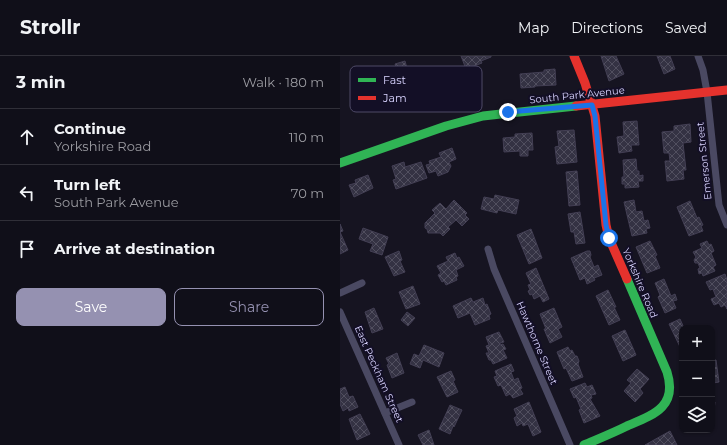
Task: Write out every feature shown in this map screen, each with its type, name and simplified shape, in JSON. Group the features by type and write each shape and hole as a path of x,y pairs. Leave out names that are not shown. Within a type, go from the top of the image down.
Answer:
{"street":[{"name":"Yorkshire Road","path":"574,56 585,83 595,116 606,225 609,238 670,380 670,388 660,410 653,415 584,445"},
{"name":"Emerson Street","path":"698,56 703,70 707,92 719,205 727,225"},
{"name":"South Park Avenue","path":"340,163 386,146 472,118 508,112 592,105 727,90"},
{"name":"Hawthorne Street","path":"488,249 494,269 570,445"},
{"path":"340,293 362,283"},
{"name":"East Peckham Street","path":"340,312 399,445"},
{"path":"385,413 412,402"}],"building":[{"path":"461,56 491,56 481,61 482,63 474,66 465,66"},
{"path":"601,56 616,56 624,74 609,81"},
{"path":"657,56 670,56 675,69 664,74"},
{"path":"405,61 406,66 396,66 395,64"},
{"path":"555,69 556,85 521,88 520,74 544,72 544,70"},
{"path":"637,121 639,145 631,145 632,151 619,153 617,137 624,136 623,122"},
{"path":"690,124 691,142 683,143 686,170 683,170 684,179 667,181 665,161 670,161 669,153 664,153 662,132 674,131 674,126"},
{"path":"574,130 577,162 557,164 555,147 559,146 557,131"},
{"path":"532,133 533,150 528,150 528,156 520,156 520,151 504,152 503,138 515,137 515,134"},
{"path":"452,148 456,159 449,162 451,166 448,172 438,176 436,171 429,173 426,165 430,164 429,161 441,157 439,153"},
{"path":"636,159 637,171 639,171 639,176 643,175 643,181 638,181 639,187 625,188 625,184 622,184 622,177 624,177 623,160"},
{"path":"404,162 405,167 421,162 427,178 396,189 393,180 396,179 392,166"},
{"path":"577,171 580,205 569,206 566,172"},
{"path":"368,175 373,188 354,197 349,185 356,183 355,180"},
{"path":"495,195 519,200 516,214 498,210 497,213 481,209 484,197 494,199"},
{"path":"454,200 467,213 465,215 469,219 462,226 456,220 448,227 450,229 443,236 440,233 428,233 427,229 425,228 425,223 435,213 432,210 440,203 446,209"},
{"path":"634,200 636,212 642,211 644,221 648,220 650,228 646,229 647,233 632,236 624,202"},
{"path":"690,201 697,218 699,217 703,225 701,226 703,231 689,236 677,207"},
{"path":"580,212 585,243 576,244 574,232 571,232 568,214"},
{"path":"340,224 343,231 340,232"},
{"path":"363,228 388,237 382,255 370,251 373,244 359,239"},
{"path":"531,229 542,258 529,264 517,235"},
{"path":"340,232 348,250 340,254"},
{"path":"650,241 657,255 655,256 660,268 647,273 636,247"},
{"path":"707,241 709,245 711,244 714,251 711,253 716,265 713,267 715,271 703,276 702,273 699,274 698,269 700,268 698,263 695,263 694,260 696,257 693,252 702,248 700,244"},
{"path":"399,251 402,260 400,261 405,272 394,276 385,257"},
{"path":"590,251 590,257 594,267 598,265 602,275 594,278 595,280 587,284 585,278 580,280 571,258"},
{"path":"455,253 457,258 459,257 464,266 456,270 458,276 456,277 457,280 446,285 444,281 442,282 438,275 441,273 437,266 448,261 446,257"},
{"path":"536,268 549,299 543,302 540,296 534,299 532,294 530,295 528,291 530,290 528,285 531,284 526,273"},
{"path":"725,274 727,280 727,309 725,305 721,307 719,303 714,305 711,299 716,297 713,289 710,290 706,282"},
{"path":"664,279 671,296 675,294 677,300 673,301 676,308 665,313 658,297 660,295 655,283"},
{"path":"413,286 420,304 406,309 399,292"},
{"path":"608,290 620,320 609,325 596,296"},
{"path":"471,298 473,302 483,298 485,305 487,304 491,314 489,315 490,319 475,325 470,313 458,318 453,306"},
{"path":"374,308 383,329 372,333 365,312"},
{"path":"554,308 562,327 558,329 562,337 550,343 540,314"},
{"path":"407,312 415,318 408,326 401,320"},
{"path":"680,319 683,325 679,325 679,345 669,324"},
{"path":"625,330 636,355 623,361 612,336"},
{"path":"499,332 504,342 500,343 500,345 503,344 506,349 503,350 507,358 493,364 491,360 489,360 486,353 489,353 486,346 489,345 486,337"},
{"path":"424,345 444,353 439,367 423,360 420,368 410,364 414,354 419,356"},
{"path":"568,347 570,351 572,350 575,356 577,356 579,361 578,364 583,377 572,381 566,368 564,369 557,352"},
{"path":"397,353 404,373 392,378 386,358"},
{"path":"715,360 716,360 719,382 715,383"},
{"path":"511,364 514,371 511,372 514,380 518,378 522,388 520,389 523,394 513,398 510,394 506,396 501,385 498,386 494,377 497,376 495,371"},
{"path":"637,369 649,379 640,389 643,393 635,402 624,391 631,383 627,380"},
{"path":"451,371 455,380 453,381 458,392 447,397 437,377"},
{"path":"585,383 587,387 592,385 596,394 591,395 592,398 590,399 600,416 584,423 579,410 581,409 576,397 574,398 570,389"},
{"path":"345,387 349,397 353,396 358,407 349,411 348,408 343,411 340,404 340,389"},
{"path":"529,402 541,432 533,436 528,424 523,426 522,423 517,426 514,418 517,416 514,409"},
{"path":"450,405 462,410 450,434 439,429"},
{"path":"360,414 370,434 357,440 349,419"},
{"path":"429,430 434,445 423,445 418,435"},
{"path":"670,431 677,445 645,445"}],"traffic: fast":[{"path":"340,163 446,126 483,116 576,106"},
{"path":"584,445 646,418 661,408 666,402 669,394 670,384 667,372 627,279"}],"traffic: jam":[{"path":"574,56 585,83 595,116 606,225 609,238 627,279"},
{"path":"576,106 727,90"}],"route":[{"path":"508,112 592,105 595,116 606,225 609,238"}]}
